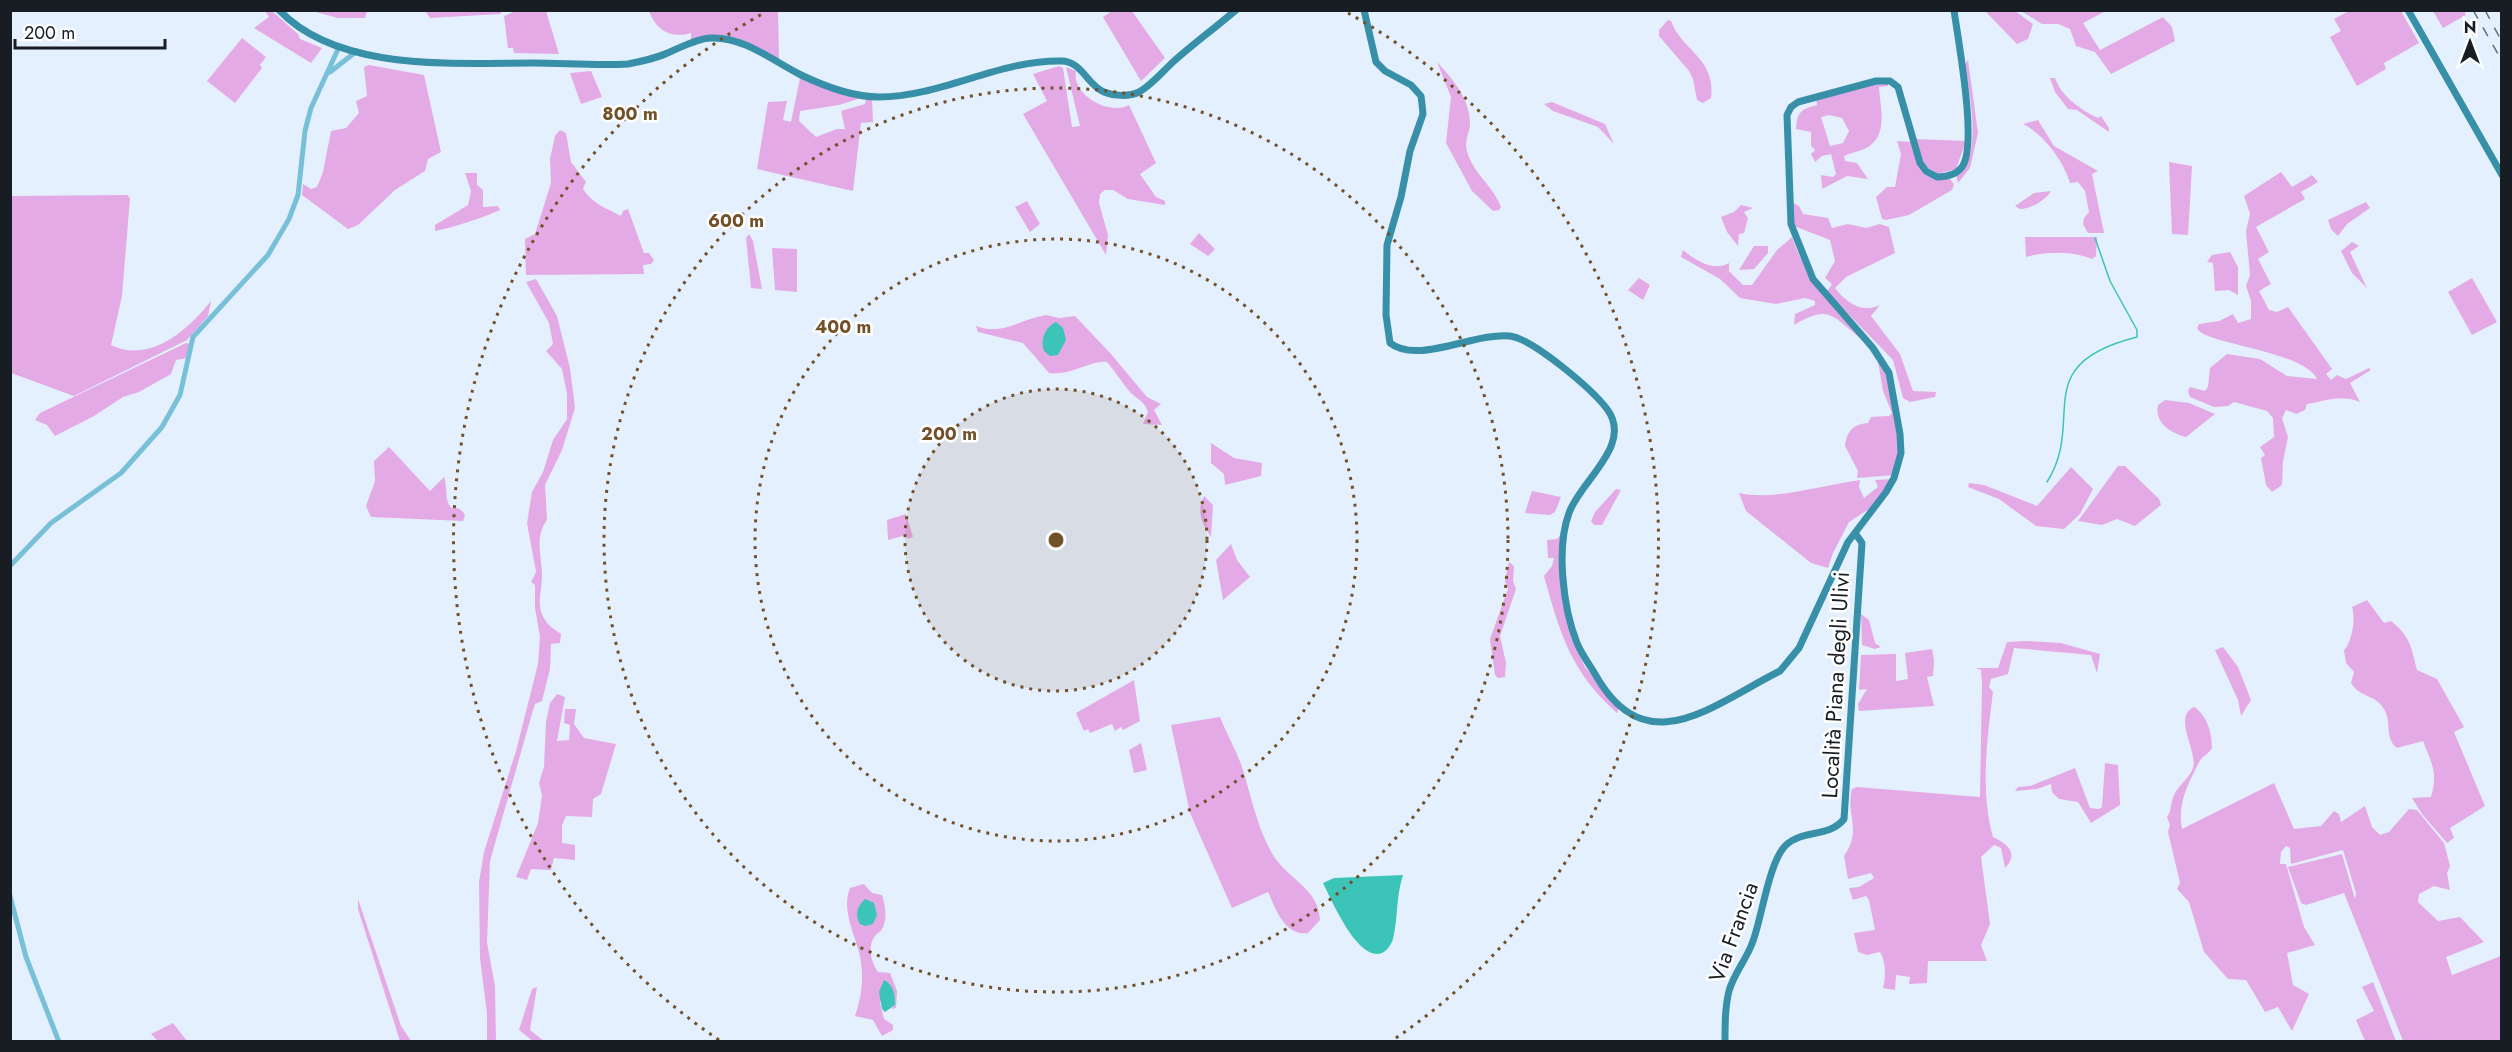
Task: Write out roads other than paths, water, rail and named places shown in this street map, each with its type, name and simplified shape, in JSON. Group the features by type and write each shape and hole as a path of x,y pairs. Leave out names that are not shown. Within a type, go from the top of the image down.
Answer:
{"main road":[{"path":"279,10 303,31 339,47 430,62 616,65 655,58 695,40 720,38 751,47 809,78 864,96 907,94 950,85 997,71 1061,61 1076,66 1103,92 1124,96 1138,92 1147,86 1236,10"},
{"path":"1364,10 1376,63 1385,71 1411,85 1421,96 1423,114 1410,151 1401,196 1387,245 1386,315 1390,343 1400,349 1428,350 1497,335 1522,339 1541,350 1601,402 1612,420 1611,447 1569,512 1562,571 1565,594 1577,643 1601,686 1621,708 1636,719 1654,724 1674,722 1694,715 1780,670 1799,648 1848,542 1894,478 1901,453 1898,418 1889,373 1883,361 1813,279 1802,258 1789,210 1787,115 1798,102 1876,81 1890,81 1900,92 1920,163 1926,171 1936,177 1955,173 1962,168 1968,149 1966,106 1954,10"},
{"path":"2408,10 2502,176"},
{"name":"Località Piana degli Ulivi","path":"1792,841 1835,829 1844,819 1846,810 1862,543 1855,533"},
{"name":"Via Francia","path":"1725,1041 1725,1010 1734,976 1752,944 1773,870 1785,846 1792,841"}],"street":[{"path":"10,566 51,523 121,473 162,427 180,395 193,337 268,255 289,219 298,195 305,131 311,108 339,47"},
{"path":"325,78 357,51"},
{"path":"10,896 25,954 59,1041"}],"waterway":[{"path":"2047,482 2058,459 2065,396 2070,379 2082,363 2103,349 2137,337 2137,330 2110,281 2095,238"}],"railway":[{"path":"2473,10 2502,61"},
{"path":"2485,10 2502,42"}]}
